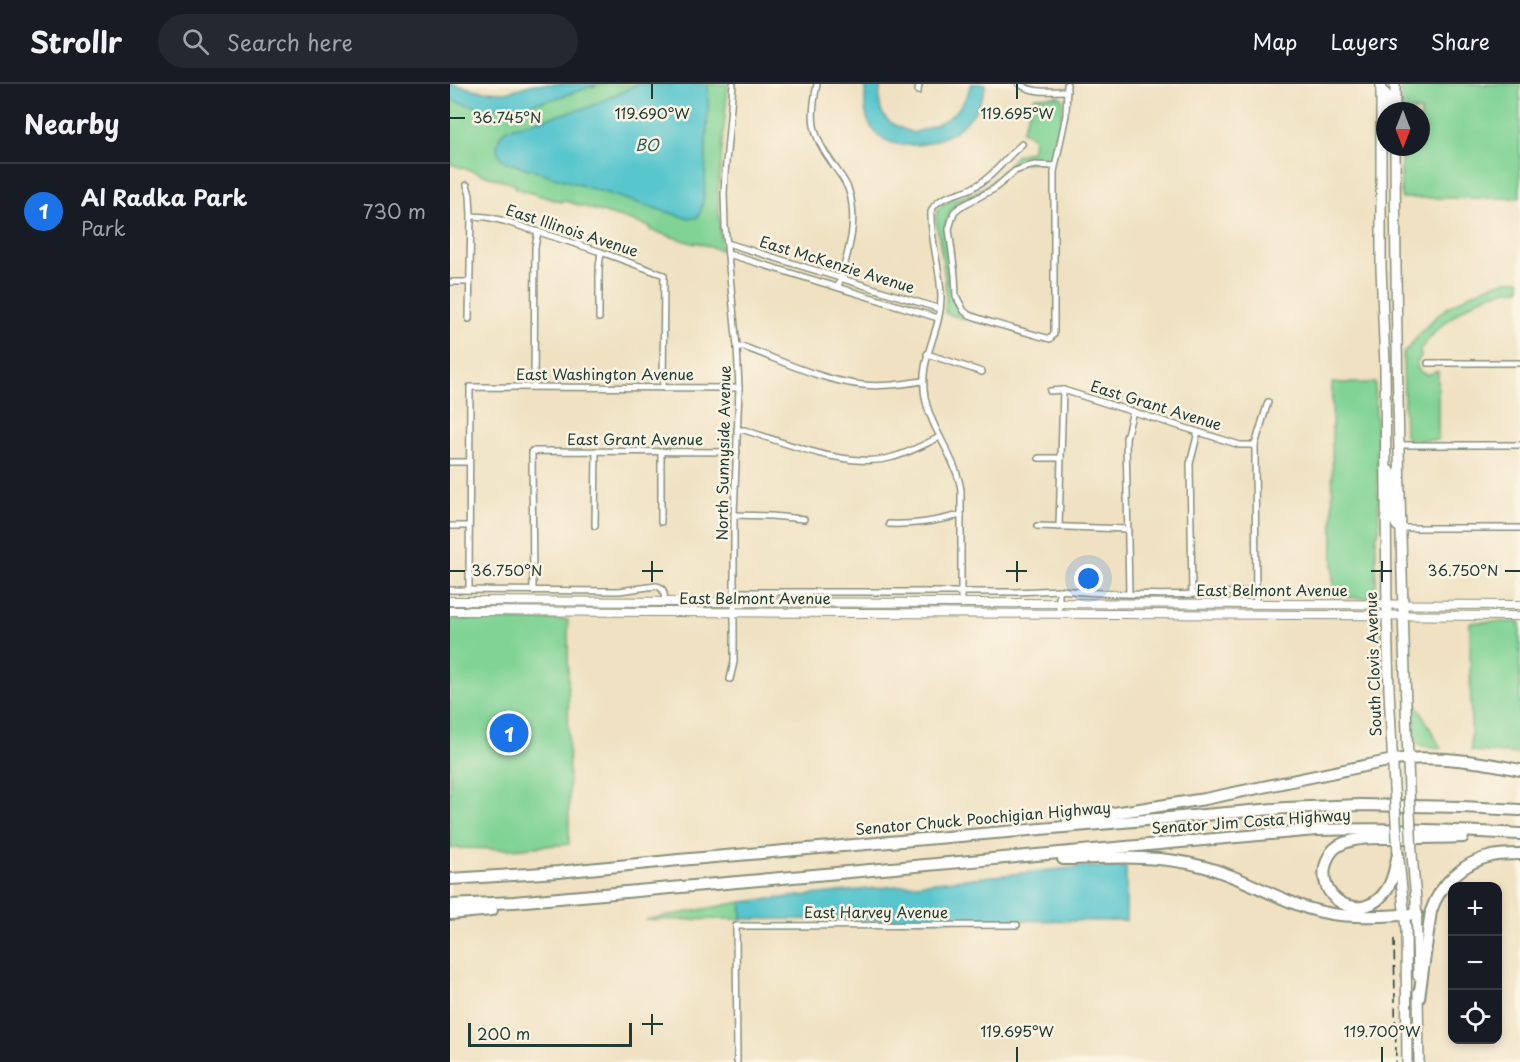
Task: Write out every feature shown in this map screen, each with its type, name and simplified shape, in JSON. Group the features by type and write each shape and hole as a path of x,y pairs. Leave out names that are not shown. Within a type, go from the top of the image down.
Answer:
{"highway":[{"path":"981,834 1205,798 1408,758 1462,761 1520,770"},
{"name":"Senator Chuck Poochigian Highway","path":"450,879 1275,809 1395,805 1520,810"},
{"name":"Senator Jim Costa Highway","path":"985,859 1316,830 1427,829 1520,836"},
{"path":"1398,854 1393,877 1387,889 1370,905 1349,907 1334,898 1327,888 1324,876 1330,853 1345,843 1381,838 1520,836"},
{"path":"1419,998 1431,911 1445,886 1463,869 1478,860 1495,855 1520,854"},
{"path":"450,905 490,904 985,859 1146,858 1196,864 1317,911 1351,917 1417,914"},
{"path":"450,873 502,876"},
{"path":"450,914 515,907 570,897"}],"main road":[{"path":"1395,84 1395,102"},
{"path":"1381,87 1387,95 1388,102"},
{"name":"South Clovis Avenue","path":"1381,87 1381,267 1386,366 1387,610 1394,788 1405,915 1407,1062"},
{"path":"1393,156 1395,167"},
{"name":"South Clovis Avenue","path":"1395,156 1403,611 1412,855 1417,914 1419,1058"},
{"path":"1386,415 1392,421 1393,465 1401,492"},
{"path":"1387,460 1394,485 1394,520 1401,528"},
{"path":"1406,969 1412,996 1413,1049 1419,1058"}],"street":[{"name":"North Sunnyside Avenue","path":"730,679 734,662 734,515 739,388 724,210 725,174 734,84"},
{"path":"817,84 812,117 814,129 825,153 849,190 852,203 851,243 838,287"},
{"path":"918,92 919,84"},
{"path":"1019,84 1037,92 1067,91"},
{"path":"1055,166 1035,165 1015,171 994,189 954,212 949,229 956,296 964,311 993,323 1050,339 1054,334 1055,166 1066,115 1067,84"},
{"path":"962,604 962,490 927,405 923,381 927,354 940,309 940,281 931,220 932,208 937,202 973,188 992,175 1022,144"},
{"path":"467,185 471,216 469,320"},
{"name":"East Illinois Avenue","path":"471,216 504,220 664,275 663,388"},
{"path":"534,387 535,247 538,232"},
{"name":"East McKenzie Avenue","path":"727,243 940,309"},
{"path":"598,318 601,252"},
{"name":"East McKenzie Avenue","path":"728,254 938,318"},
{"path":"450,282 470,282"},
{"path":"737,347 744,347 829,378 878,386 923,381"},
{"path":"927,354 982,372"},
{"path":"1428,363 1520,363"},
{"name":"East Washington Avenue","path":"469,462 470,387 739,388"},
{"path":"1059,527 1063,390"},
{"name":"East Grant Avenue","path":"1050,391 1063,390 1240,445 1255,445"},
{"path":"1256,604 1255,445 1268,402"},
{"path":"1128,594 1126,438 1133,411"},
{"path":"737,430 744,430 839,459 871,461 893,458 940,437"},
{"path":"1192,594 1190,464 1198,432"},
{"path":"1399,446 1520,445"},
{"name":"East Grant Avenue","path":"532,591 532,451 737,452"},
{"path":"595,526 596,451"},
{"path":"661,452 662,522"},
{"path":"1039,458 1061,458"},
{"path":"450,462 469,462 469,590"},
{"path":"734,515 804,519"},
{"path":"889,524 911,525 961,515"},
{"path":"450,526 469,526"},
{"path":"1037,526 1128,529"},
{"path":"1401,528 1520,528"},
{"name":"East Belmont Avenue","path":"450,590 619,591 656,586 663,590 665,602"},
{"path":"1059,590 1059,614"},
{"name":"East Belmont Avenue","path":"734,592 1059,590 1128,594 1220,594 1255,591"},
{"name":"East Belmont Avenue","path":"450,601 1256,604 1520,616"},
{"path":"542,612 545,607 584,606 606,601"},
{"name":"East Belmont Avenue","path":"1403,611 1520,605"},
{"name":"East Belmont Avenue","path":"450,611 1059,614 1387,610"},
{"name":"East Harvey Avenue","path":"737,1062 736,926 1017,925"}],"green space":[{"path":"600,84 728,84 718,192 721,250 650,230 651,227 562,200 561,202 515,188 516,185 450,164 450,100 483,108 513,108 553,99"},
{"path":"1401,84 1520,84 1520,198 1401,198 1401,156 1430,156 1430,102 1401,102"},
{"path":"1059,96 1063,99 1062,115 1053,158 1017,165 989,188 961,202 949,214 945,230 953,296 957,308 967,320 945,313 945,278 936,219 937,210 943,204 982,189 998,176 1016,156 1031,151 1034,144 1033,138 1022,131 1035,97"},
{"path":"1507,280 1520,280 1520,289 1506,290 1477,300 1451,318 1420,350 1421,356 1417,367 1420,372 1427,375 1438,371 1438,440 1410,440 1405,436 1403,354 1433,319 1442,312 1473,293"},
{"path":"1332,383 1375,383 1379,530 1376,537 1376,594 1373,598 1333,597"},
{"path":"450,619 568,620 569,844 509,849 450,848"},
{"path":"1470,622 1520,622 1520,754 1471,751"},
{"path":"1411,700 1414,700 1441,748 1422,746 1416,741"},
{"path":"742,902 742,919 645,920"}],"water":[{"path":"450,84 483,91 506,92 534,84 600,84 553,99 513,108 483,108 450,100"},
{"name":"BO","path":"639,84 708,84 705,183 703,202 698,217 683,217 510,164 499,155 498,143 501,135 507,129 589,107"},
{"path":"866,84 881,84 880,104 884,116 895,125 913,133 950,117 957,111 971,84 986,84 977,108 971,117 957,129 932,142 903,145 879,136 870,125 865,110"},
{"path":"1080,867 1126,867 1126,921 742,919 742,902"}],"railway":[{"path":"1394,939 1396,1062"}],"place":[{"name":"Al Radka Park","path":"509,733"}]}
